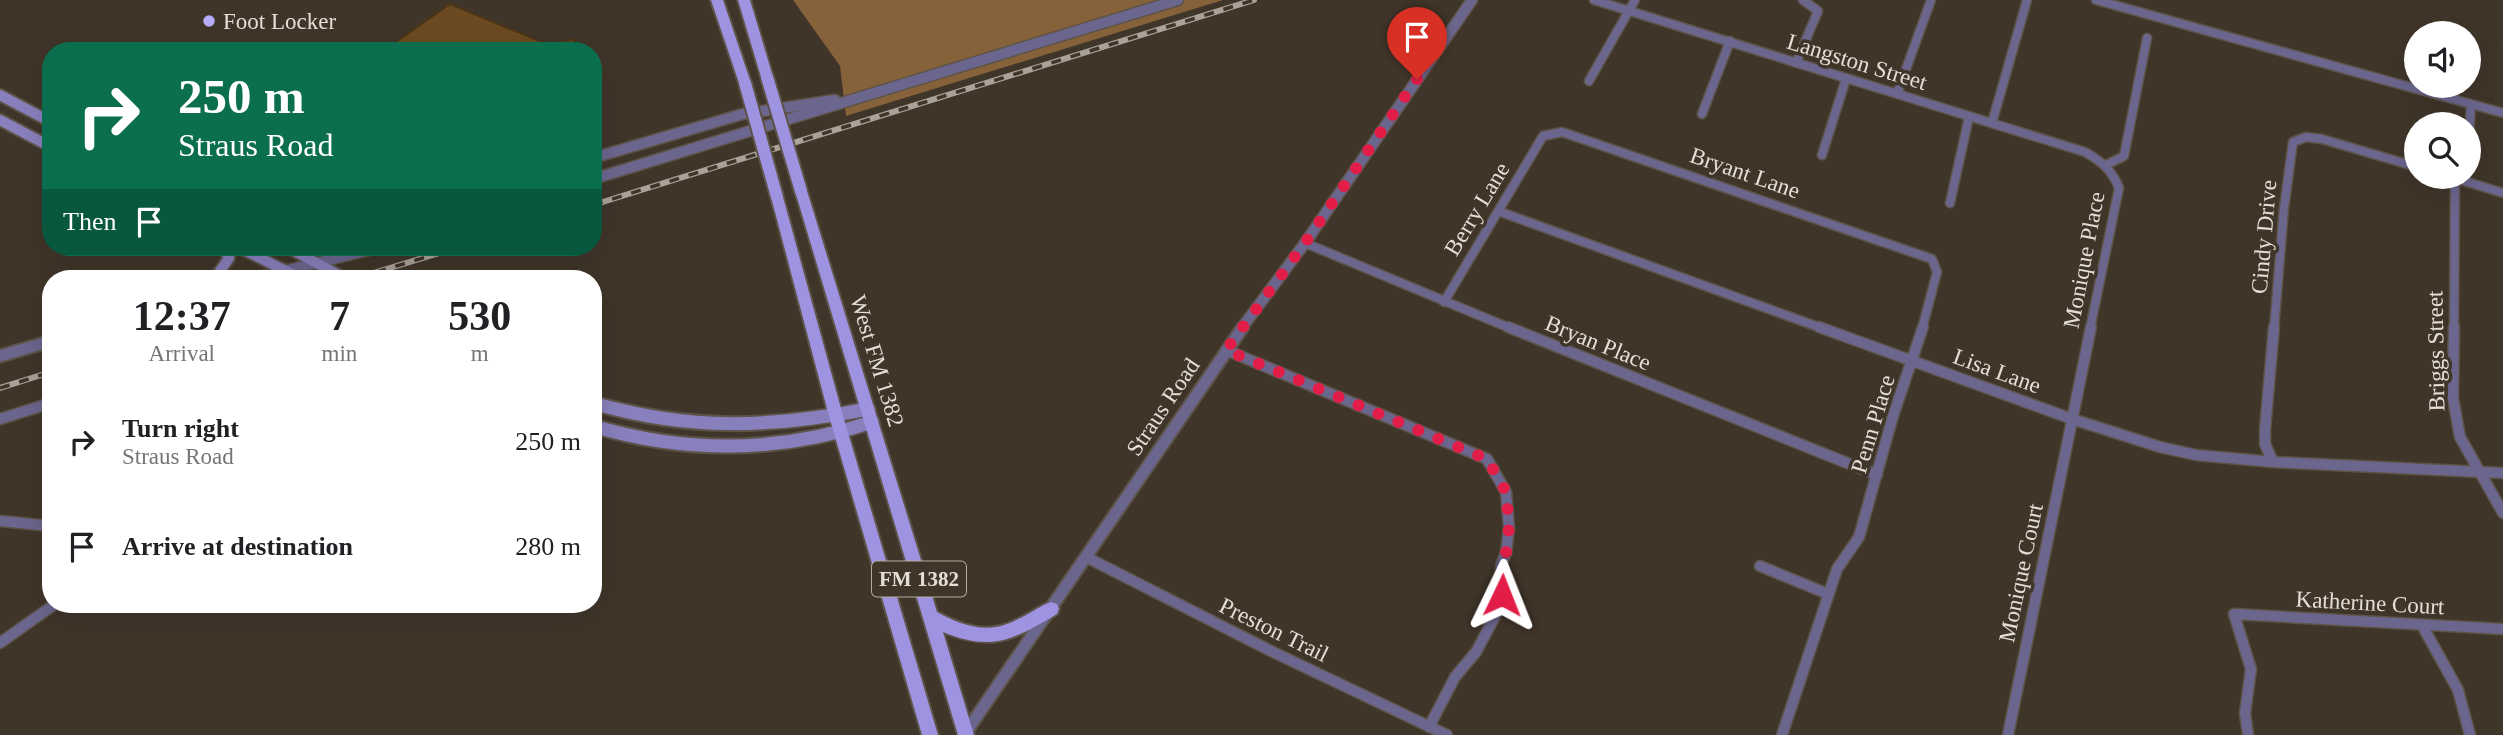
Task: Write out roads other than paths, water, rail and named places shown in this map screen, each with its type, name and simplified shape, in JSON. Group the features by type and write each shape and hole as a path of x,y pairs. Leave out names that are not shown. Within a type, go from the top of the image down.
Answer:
{"main road":[{"name":"FM 1382","path":"717,0 745,83 836,416 930,735"},
{"name":"West FM 1382","path":"744,0 965,734"},
{"path":"0,95 42,116"},
{"path":"0,120 42,142"},
{"path":"256,256 283,270"},
{"path":"304,256 330,270"},
{"path":"602,406 635,417 707,427 781,425 836,416 870,416"},
{"path":"602,429 625,437 705,446 778,445 842,434 870,416"},
{"path":"931,618 957,632 983,637 1015,630 1051,609"}],"street":[{"path":"602,176 1178,0"},
{"name":"Straus Road","path":"965,734 1187,412 1226,350 1305,243 1472,0"},
{"name":"Langston Street","path":"1594,0 2085,152 2106,165"},
{"path":"1589,81 1635,0"},
{"path":"1796,63 1818,11 1803,0"},
{"path":"1897,94 1931,0"},
{"path":"1992,123 2027,0"},
{"path":"2096,0 2503,113"},
{"name":"Monique Place","path":"2072,419 2119,188 2115,175 2106,165 2124,156 2147,38"},
{"path":"1702,114 1730,41"},
{"path":"1822,155 1846,79"},
{"path":"602,155 713,120 793,103 852,99"},
{"path":"2471,104 2471,112"},
{"path":"1950,203 1958,178 1960,148 1969,117"},
{"name":"Bryant Lane","path":"1543,136 1562,132 1606,145 1932,259"},
{"path":"673,133 681,151"},
{"name":"Berry Lane","path":"1444,302 1543,136"},
{"name":"Cindy Drive","path":"2273,463 2265,444 2265,429 2284,208 2293,142 2306,137 2322,139 2404,163"},
{"path":"653,139 658,159"},
{"path":"2481,186 2503,193"},
{"name":"Briggs Street","path":"2453,189 2453,398 2460,437 2503,513"},
{"name":"Lisa Lane","path":"1498,211 2072,419 2160,447 2196,455 2273,463 2503,473"},
{"name":"Bryan Place","path":"1305,243 1444,302 1878,475"},
{"path":"316,262 329,256"},
{"path":"283,270 342,256"},
{"name":"Penn Place","path":"1782,735 1837,569 1859,537 1893,416 1929,309 1937,272 1932,259"},
{"path":"0,356 42,344"},
{"path":"1226,350 1487,459 1506,492 1509,527 1506,553 1501,565 1500,607 1476,652 1455,677 1429,727"},
{"path":"0,419 42,406"},
{"name":"Monique Court","path":"2008,735 2072,419"},
{"path":"0,521 42,525"},
{"name":"Preston Trail","path":"1086,557 1273,652 1447,735"},
{"path":"1760,566 1828,594"},
{"path":"0,643 42,613"},
{"name":"Katherine Court","path":"2248,735 2245,713 2251,669 2234,614 2423,627 2503,629"},
{"path":"2423,627 2458,690 2470,735"}],"railway":[{"path":"602,202 1254,0"},
{"path":"383,270 429,256"},
{"path":"0,388 42,375"}],"place":[{"name":"Foot Locker","path":"209,21"}]}
